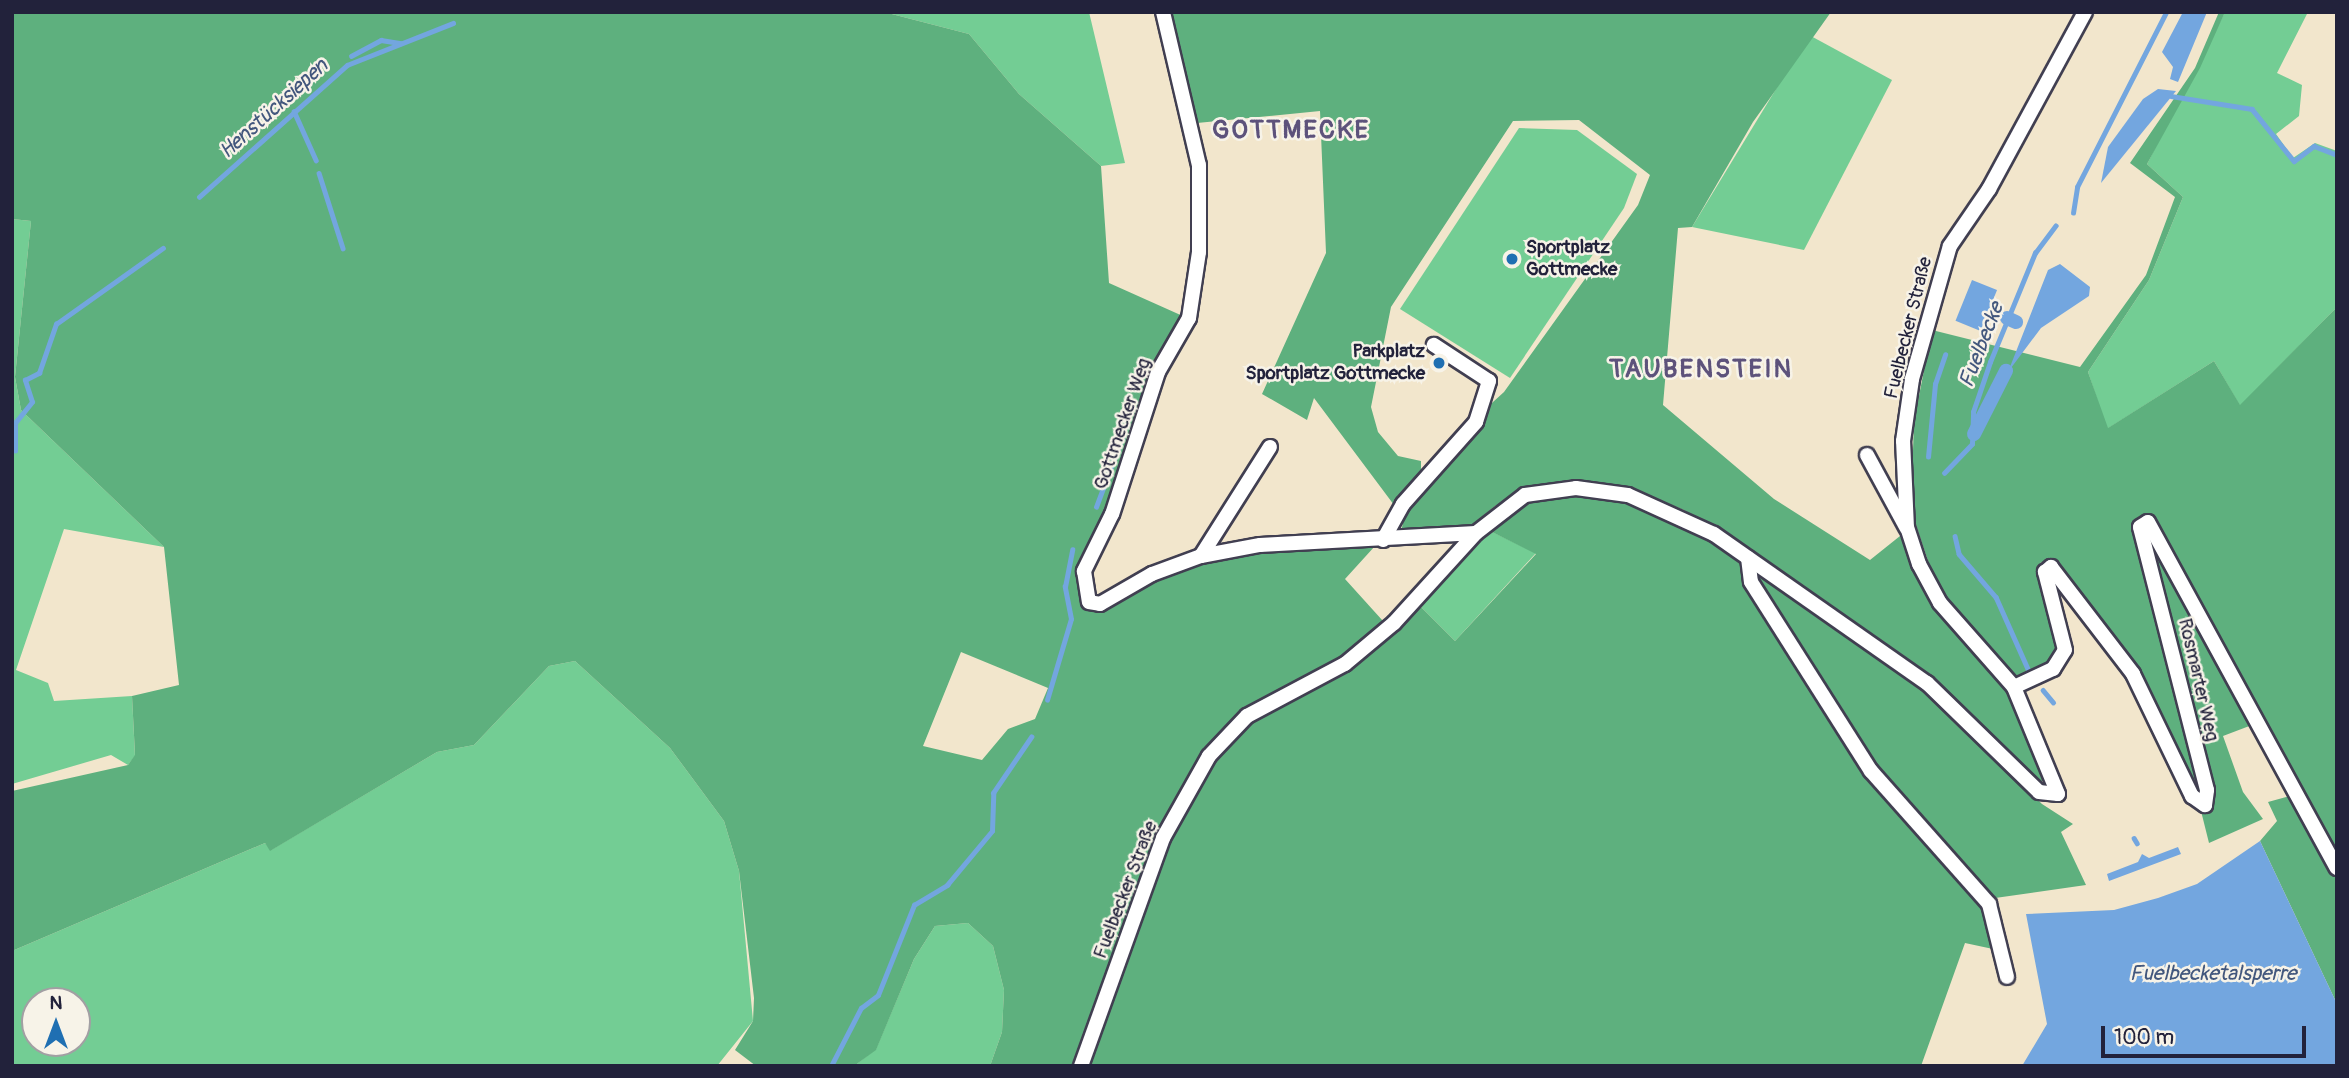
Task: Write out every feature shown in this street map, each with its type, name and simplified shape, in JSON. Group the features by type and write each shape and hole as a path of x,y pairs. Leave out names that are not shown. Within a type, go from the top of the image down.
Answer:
{"street":[{"name":"Gottmecker Weg","path":"1163,12 1199,166 1199,252 1189,318 1158,372 1112,514 1084,571 1089,601 1100,604 1152,574 1201,556 1297,540 1383,540 1476,533"},
{"name":"Fuelbecker Straße","path":"1081,1066 1163,838 1209,756 1247,716 1354,656 1476,533 1525,495 1603,490 1669,509 1748,558 1927,682 2039,792 2058,794 2014,687 1940,603 1907,528 1903,441 1908,404 1950,246 1989,189 2085,12"},
{"path":"1383,540 1403,504 1476,422 1489,381 1434,345"},
{"path":"1201,556 1270,447"},
{"path":"1867,455 1907,528"},
{"name":"Rosmarter Weg","path":"2014,687 2053,669 2065,650 2045,572 2051,567 2133,674 2192,796 2204,805 2207,790 2140,527 2148,522 2337,868"},
{"path":"1748,558 1751,582 1871,771 1989,904 2007,977"}],"green space":[{"path":"12,12 884,12 969,34 1019,94 1101,166 1109,283 1185,317 1082,562 1078,590 1091,610 1103,611 1152,582 1235,554 1375,546 1345,579 1392,631 1420,606 1455,641 1536,554 1488,530 1521,501 1600,495 1632,503 1712,540 1919,682 2042,804 2073,824 2061,832 2086,885 1981,900 1993,949 1965,943 1921,1066 990,1066 1002,1032 1004,990 993,946 968,923 935,926 914,959 876,1050 854,1066 756,1066 735,1050 753,1021 754,998 739,871 724,821 670,748 575,661 549,666 474,745 437,752 270,851 265,843 12,951 12,791 128,765 135,755 132,696 179,685 164,547 21,410 15,377 31,221 12,219","holes":["961,652 1048,688 1035,719 1008,729 982,760 923,746"]},
{"path":"884,12 1089,12 1125,163 1101,166 1019,94 969,34"},
{"path":"1168,12 1831,12 1753,122 1692,227 1678,228 1663,405 1774,499 1870,560 1900,536 1935,606 2002,683 2042,769 2042,786 1925,675 1754,554 1684,510 1636,491 1545,485 1495,506 1472,525 1401,531 1407,508 1486,421 1482,412 1504,392 1638,205 1650,175 1579,120 1513,121 1391,307 1371,407 1378,432 1398,456 1421,461 1421,473 1394,505 1314,398 1307,420 1262,394 1326,253 1320,111 1197,123"},
{"path":"2219,12 2225,12 2200,68 2147,164 2183,197 2149,280 2088,372 2108,428 2214,361 2240,405 2337,307 2337,1004 2260,841 2277,821 2268,802 2293,795 2252,725 2223,736 2243,792 2263,819 2209,843 2195,787 2133,665 2055,564 2041,562 2039,569 2061,647 2049,665 2015,676 1937,588 1911,510 1914,421 1932,330 2080,367 2146,275 2175,197 2130,163 2195,68"},
{"path":"2225,12 2308,12 2277,73 2302,85 2299,116 2276,134 2293,158 2315,143 2337,151 2337,307 2240,406 2214,361 2107,429 2088,372 2149,280 2183,197 2147,164"},
{"path":"1809,35 1892,80 1804,250 1692,227"},
{"name":"Sportplatz Gottmecke","path":"1519,128 1577,130 1637,174 1624,208 1510,378 1400,309"},
{"path":"12,219 31,221 15,377 21,410 164,547 64,529 16,670 48,683 54,701 132,696 135,756 128,765 111,755 12,784"},
{"path":"1488,530 1536,553 1455,641 1420,606"},
{"path":"575,661 670,748 724,821 739,871 753,1021 717,1066 12,1066 12,951 265,843 271,850 437,752 474,745 549,666"},
{"path":"968,923 993,946 1004,990 1002,1032 990,1066 854,1066 876,1049 914,959 935,926"}],"water":[{"path":"2183,12 2207,12 2178,82 2170,79 2173,67 2162,52"},
{"path":"2158,89 2176,91 2101,183 2108,147 2143,99"},
{"path":"2060,264 2090,287 2089,296 2041,328 2008,372 2048,270"},
{"path":"1972,280 1997,290 1981,331 1956,321"},
{"name":"Fuelbecketalsperre","path":"2260,841 2337,1004 2337,1066 2022,1066 2047,1024 2026,914 2114,910 2158,898 2197,884"},
{"path":"2178,847 2181,854 2109,881 2107,874 2138,862 2142,854 2149,858"}],"waterway":[{"name":"Fuelbecke","path":"2073,213 2077,187 2166,12"},
{"name":"Henstücksiepen","path":"199,197 347,65 453,23"},
{"path":"351,56 381,40 401,43"},
{"path":"2171,96 2252,109 2294,161 2314,146 2337,155"},
{"path":"294,111 316,160"},
{"path":"319,173 343,248"},
{"name":"Fuelbecke","path":"1944,473 1972,444 1973,412 1990,362 2035,253 2055,226"},
{"name":"Henstücksiepen","path":"15,451 15,423 32,402 25,380 39,373 56,324 163,248"},
{"name":"Fuelbecke","path":"2007,318 2016,322"},
{"path":"1928,457 1935,384 1945,355"},
{"path":"1974,434 2006,371"},
{"name":"GOTTMECKE","path":"1096,507 1124,432"},
{"name":"Fuelbecke","path":"1955,536 1959,554 1996,597 2029,671"},
{"name":"GOTTMECKE","path":"1047,700 1071,619 1065,587 1072,550"},
{"name":"Fuelbecke","path":"2043,690 2053,702"},
{"name":"GOTTMECKE","path":"831,1066 861,1008 878,995 914,905 947,885 992,831 993,793 1031,737"},
{"name":"Fuelbecke","path":"2134,838 2137,843"}],"place":[{"name":"Sportplatz Gottmecke","path":"1512,259"},
{"name":"Parkplatz Sportplatz Gottmecke","path":"1439,363"}],"district":[{"name":"GOTTMECKE","path":"1291,131"},
{"name":"TAUBENSTEIN","path":"1701,370"}]}
